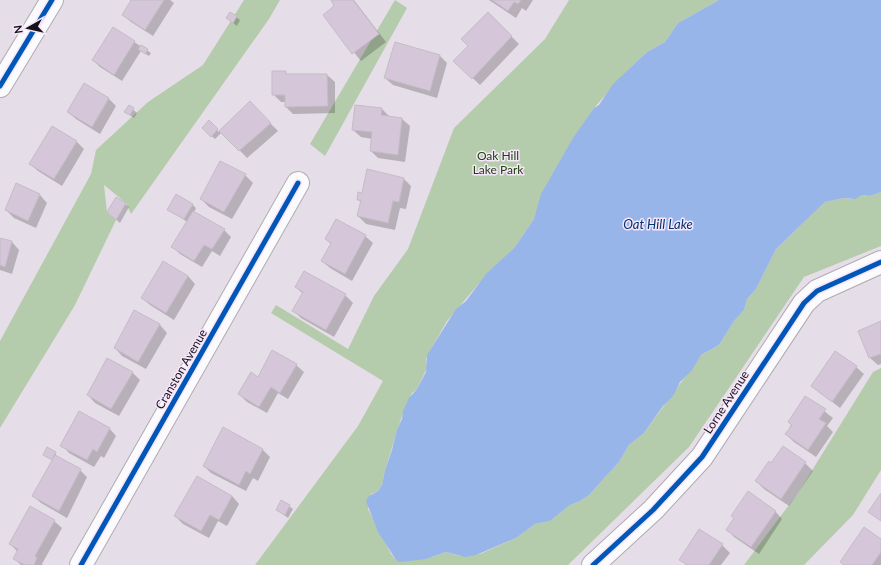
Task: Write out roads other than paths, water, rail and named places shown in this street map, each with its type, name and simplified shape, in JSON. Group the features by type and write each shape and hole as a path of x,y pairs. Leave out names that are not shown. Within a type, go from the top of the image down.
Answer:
{"street":[{"path":"0,86 52,0"},
{"name":"Cranston Avenue","path":"81,565 298,183"},
{"name":"Lorne Avenue","path":"593,565 653,510 702,457 804,303 817,291 881,262"}],"water":[{"name":"Oat Hill Lake","path":"719,0 881,0 881,192 870,196 862,195 855,199 844,198 825,202 776,249 756,289 747,299 744,310 734,321 719,345 701,355 692,370 680,382 673,396 663,406 644,433 629,445 619,462 589,495 570,505 550,521 535,524 516,538 476,555 465,557 446,552 426,559 400,562 396,560 378,532 366,501 369,496 378,491 382,485 397,430 402,419 403,411 409,398 417,389 426,372 427,355 456,309 466,301 486,274 515,247 534,219 541,194 573,138 594,108 599,105 613,84 647,52 665,42 678,23"}],"park label":[{"name":"Oak Hill Lake Park","path":"498,162"}]}
